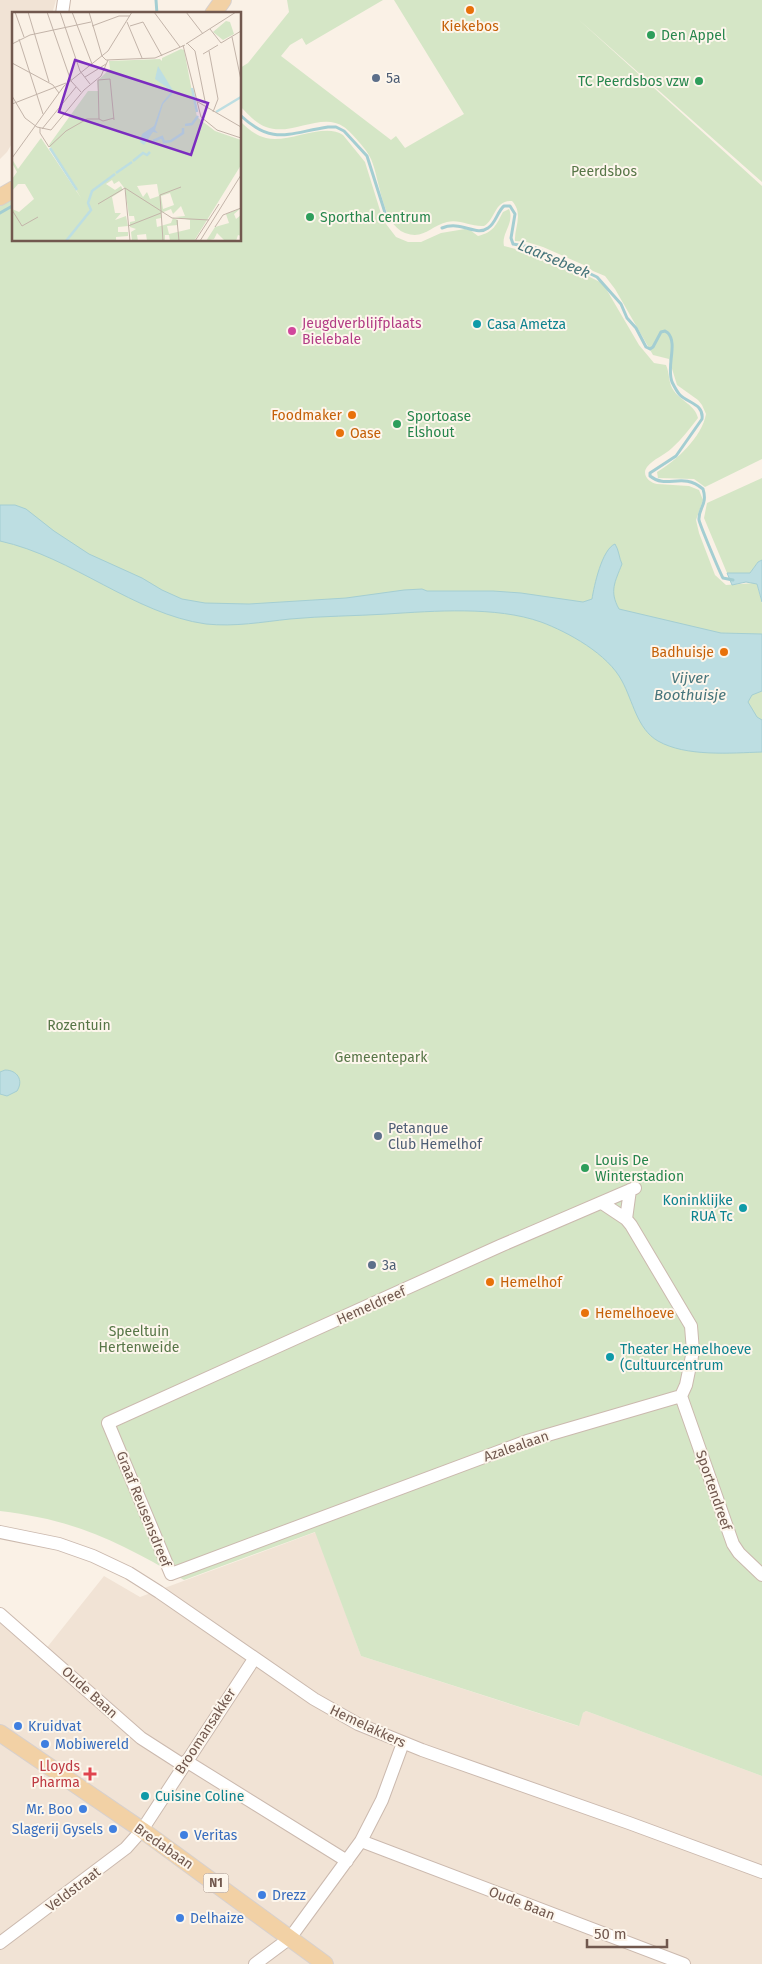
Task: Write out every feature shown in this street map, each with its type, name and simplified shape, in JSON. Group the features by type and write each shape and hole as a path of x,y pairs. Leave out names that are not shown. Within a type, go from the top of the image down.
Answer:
{"main road":[{"path":"215,12 224,0"},
{"path":"226,12 234,0"},
{"path":"0,197 12,190"},
{"name":"Bredabaan","path":"0,1733 142,1830 325,1964"}],"street":[{"name":"Hemeldreef","path":"108,1423 500,1246 632,1189 626,1219"},
{"path":"602,1203 626,1219 691,1326 692,1352 686,1385 681,1396"},
{"name":"Azalealaan","path":"171,1574 527,1441 681,1396"},
{"name":"Sportendreef","path":"681,1396 733,1544 739,1553 762,1575"},
{"name":"Graaf Reusensdreef","path":"108,1423 171,1574 159,1592"},
{"name":"Hemelakkers","path":"0,1532 43,1540 84,1553 110,1564 159,1592 314,1700 337,1713 403,1743 762,1872"},
{"name":"Oude Baan","path":"0,1614 141,1738 347,1861"},
{"name":"Broomansakker","path":"142,1830 184,1763 254,1659"},
{"path":"255,1964 290,1938 361,1841 382,1800 403,1743"},
{"name":"Veldstraat","path":"0,1944 126,1848 142,1830"},
{"name":"Oude Baan","path":"361,1841 684,1964"}],"shaded area":[{"path":"0,0 56,0 53,12 12,12 12,143 0,159"},
{"path":"316,1532 361,1656 578,1726 583,1713 586,1711 762,1776 762,1964 0,1964 0,1621 41,1655 104,1576 140,1597"}],"green space":[{"name":"Peerdsbos","path":"287,0 383,0 306,45 302,38 290,45 281,56 391,140 396,136 405,148 464,114 394,0 762,0 762,182 578,19 762,186 762,459 705,487 694,479 658,478 657,472 672,462 694,440 704,423 706,414 702,405 677,385 669,359 653,355 615,289 605,276 543,247 527,242 515,241 518,216 516,206 512,201 502,203 484,226 452,221 441,224 422,234 412,235 405,233 391,221 369,156 359,142 344,127 326,122 276,129 262,126 255,121 241,107 241,67 248,63 289,12"},
{"name":"Gemeentepark","path":"241,122 255,134 275,139 316,132 335,132 343,135 365,162 383,220 396,237 408,242 421,242 441,233 465,229 478,236 491,230 503,212 509,209 510,219 504,237 504,246 553,259 600,282 605,287 639,345 654,363 666,365 672,388 691,406 698,418 676,445 650,464 645,473 649,480 657,484 689,486 699,490 703,500 696,520 715,575 726,585 757,584 762,603 762,1776 586,1711 583,1713 579,1726 361,1656 315,1532 184,1580 139,1554 75,1527 52,1520 0,1511 0,206 12,199 12,241 241,241"},
{"path":"762,478 762,560 758,562 750,573 727,573 704,518 707,503"}],"water":[{"name":"Vijver Boothuisje","path":"0,505 15,505 26,509 54,531 89,554 182,599 205,603 249,604 346,598 422,589 427,591 521,593 583,602 592,599 603,560 610,547 615,544 622,564 614,586 614,597 619,609 721,633 762,634 762,691 752,695 748,702 757,717 762,720 762,752 695,752 682,750 658,741 651,736 640,722 616,671 586,645 541,622 505,614 445,611 302,618 238,625 206,624 179,618 154,609 128,598 53,559 0,541"},
{"path":"762,560 762,602 757,584 746,582 732,585 727,573 750,573 758,562"},
{"path":"5,1070 16,1074 20,1083 17,1091 7,1096 0,1094 0,1072"}],"waterway":[{"name":"Laarsebeek","path":"156,0 157,12"},
{"name":"Laarsebeek","path":"241,116 262,131 272,134 291,134 328,127 336,127 344,131 367,156 387,219"},
{"path":"0,213 12,206"},
{"name":"Laarsebeek","path":"442,228 456,226 478,231 483,230 493,223 504,206 510,206 515,214 511,238 513,244 536,248 597,277 621,304 627,318 636,328 646,347 650,349 653,347 661,332 665,331 668,333 672,343 670,369 672,382 683,398 695,404 701,410 702,419 676,456 650,473 650,476 662,481 688,481 703,489 704,503 699,516 700,524 723,578 733,580"}],"place":[{"name":"Kiekebos","path":"470,10"},
{"name":"Den Appel","path":"651,35"},
{"name":"5a","path":"376,78"},
{"name":"TC Peerdsbos vzw","path":"699,81"},
{"name":"Sporthal centrum","path":"310,217"},
{"name":"Casa Ametza","path":"477,324"},
{"name":"Jeugdverblijfplaats Bielebale","path":"292,331"},
{"name":"Foodmaker","path":"352,415"},
{"name":"Sportoase Elshout","path":"397,424"},
{"name":"Oase","path":"340,433"},
{"name":"Badhuisje","path":"724,652"},
{"name":"Petanque Club Hemelhof","path":"378,1136"},
{"name":"Louis De Winterstadion","path":"585,1168"},
{"name":"Koninklijke RUA Tc","path":"743,1208"},
{"name":"3a","path":"372,1265"},
{"name":"Hemelhof","path":"490,1282"},
{"name":"Hemelhoeve","path":"585,1313"},
{"name":"Theater Hemelhoeve (Cultuurcentrum","path":"610,1357"},
{"name":"Kruidvat","path":"18,1726"},
{"name":"Mobiwereld","path":"45,1744"},
{"name":"Lloyds Pharma","path":"90,1774"},
{"name":"Cuisine Coline","path":"145,1796"},
{"name":"Mr. Boo","path":"83,1809"},
{"name":"Slagerij Gysels","path":"113,1829"},
{"name":"Veritas","path":"184,1835"},
{"name":"Drezz","path":"262,1895"},
{"name":"Delhaize","path":"180,1918"}],"park label":[{"name":"Rozentuin","path":"79,1025"},
{"name":"Speeltuin Hertenweide","path":"139,1339"}]}
